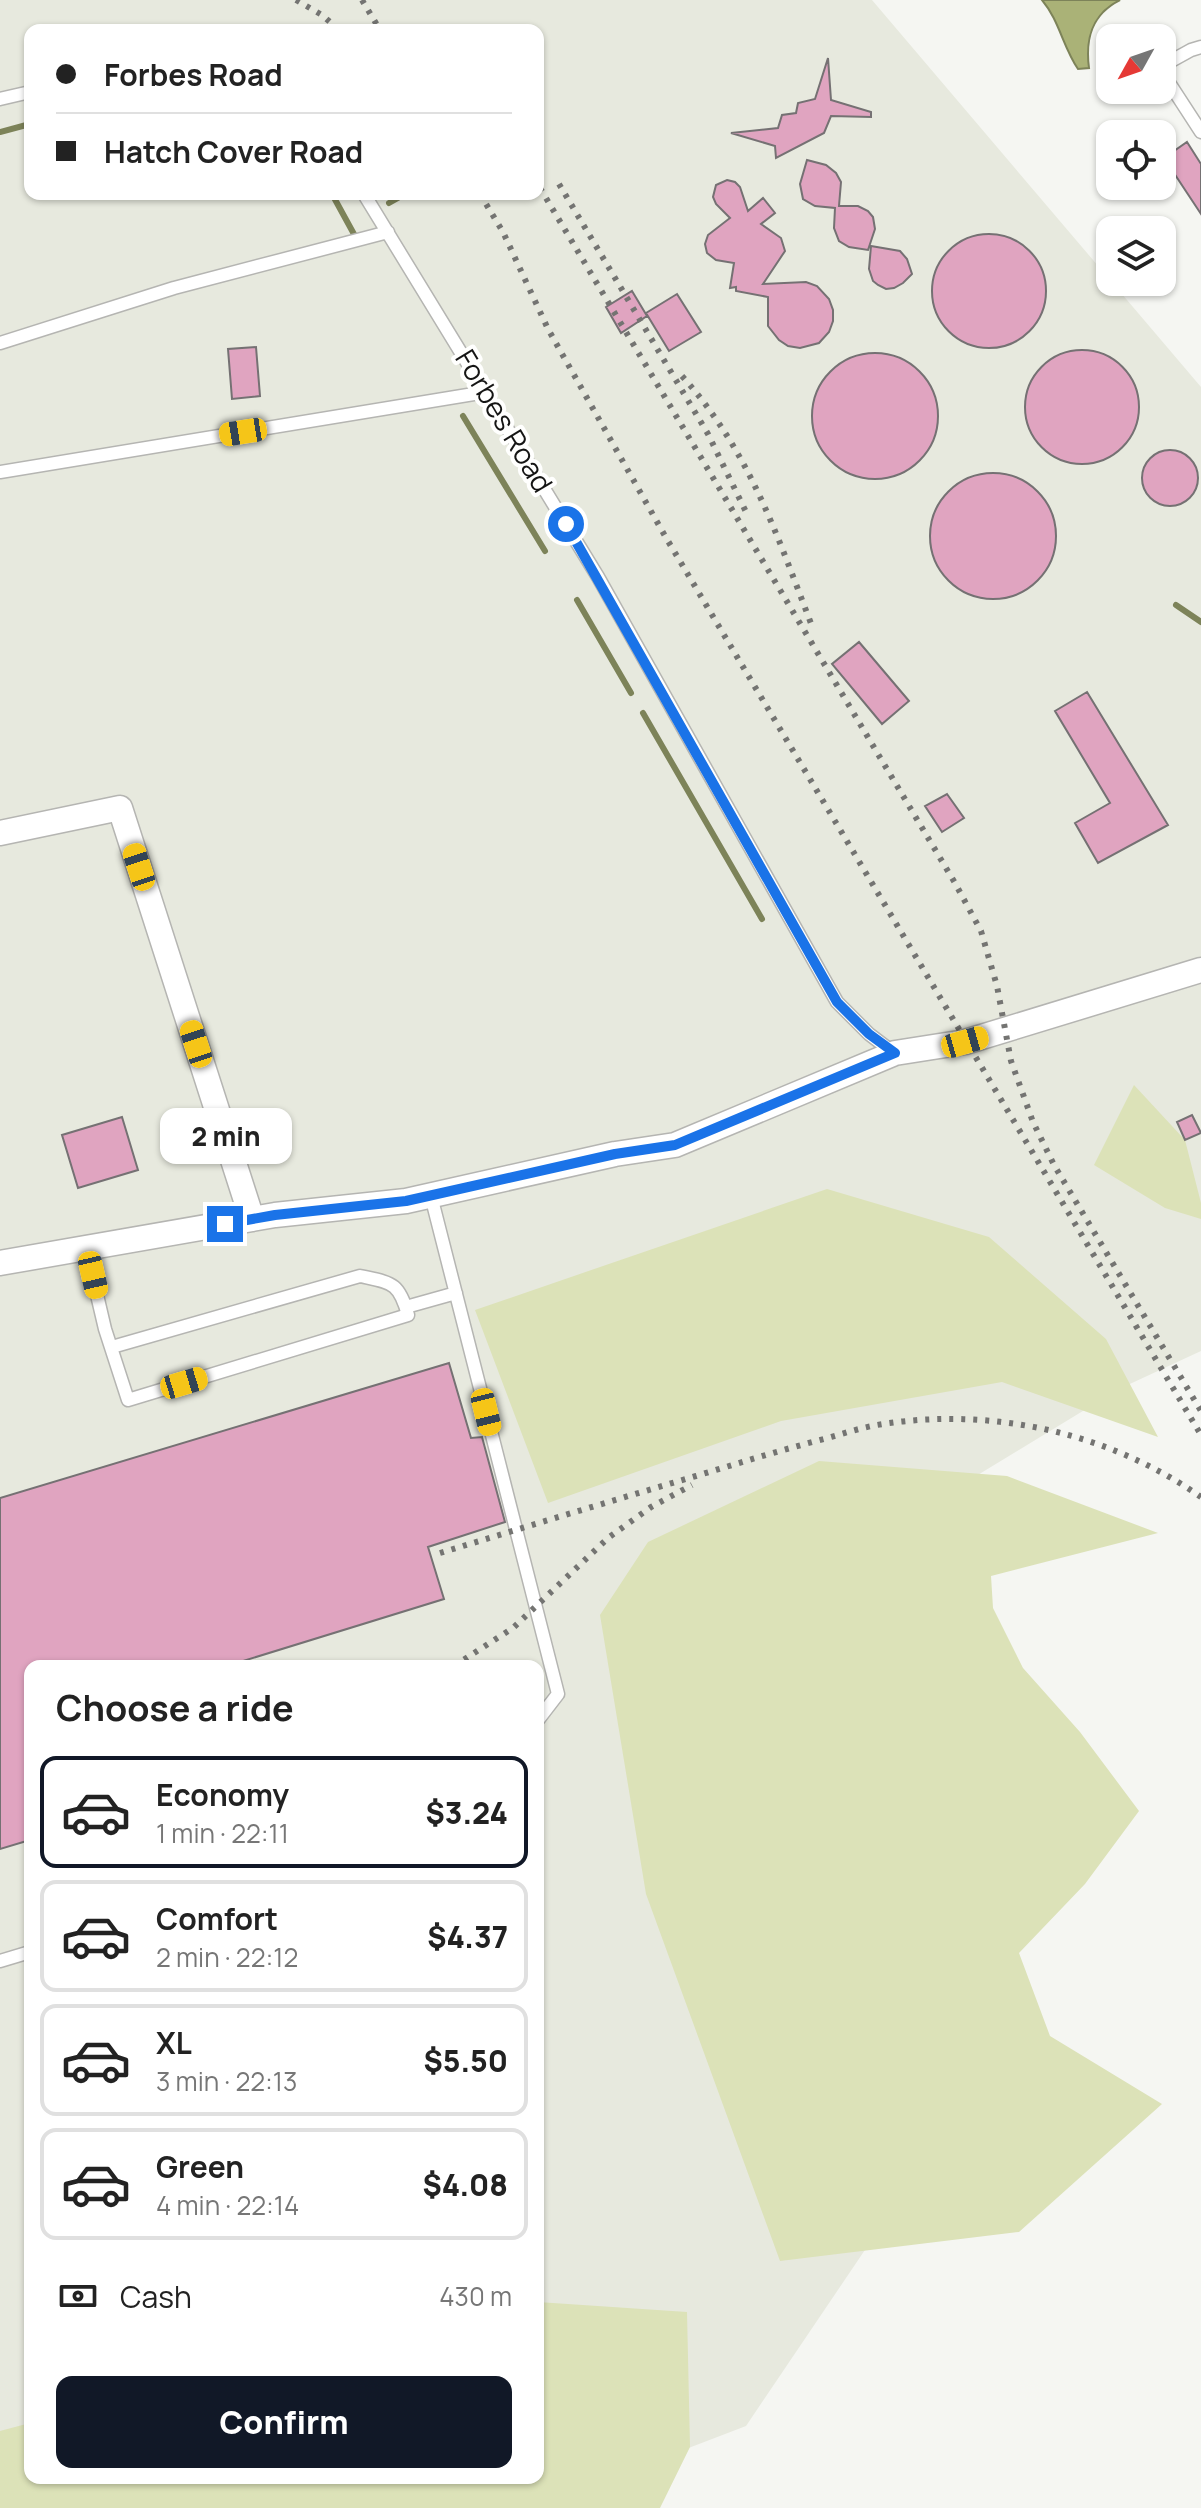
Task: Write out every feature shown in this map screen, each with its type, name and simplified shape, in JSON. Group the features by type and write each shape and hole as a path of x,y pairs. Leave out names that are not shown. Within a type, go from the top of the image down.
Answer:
{"street":[{"path":"0,833 120,808 252,1219"},
{"path":"0,1263 252,1219 406,1201 615,1154 675,1145 895,1053 965,1042 1201,970"}],"lane":[{"path":"1176,60 1201,47"},
{"path":"1176,92 1201,132"},
{"path":"0,99 24,93"},
{"name":"Forbes Road","path":"368,200 598,577 837,1002 869,1034 895,1053"},
{"path":"0,343 174,288 388,232"},
{"path":"0,472 486,392"},
{"path":"431,1196 558,1694 544,1712"},
{"path":"86,1248 105,1329 128,1400 408,1315 401,1291 392,1283 360,1276 112,1347"},
{"path":"406,1307 456,1293"},
{"path":"0,1961 24,1954"}],"shaded area":[{"path":"0,0 872,0 1096,263 1096,296 1124,296 1201,387 1201,1351 1119,1389 774,1599 871,2241 746,2426 532,2508 0,2508"},
{"path":"1042,0 1120,0 1103,12 1092,28 1088,47 1089,68 1078,69"},
{"path":"1134,1085 1185,1140 1201,1203 1201,1219 1165,1208 1094,1165"},
{"path":"827,1189 989,1237 1106,1339 1158,1437 1002,1382 781,1421 548,1503 475,1310"},
{"path":"819,1461 1007,1476 1158,1533 991,1576 993,1608 1023,1668 1080,1732 1139,1811 1085,1884 1019,1953 1050,2036 1162,2104 1019,2232 780,2261 646,1894 600,1615 648,1542"},
{"path":"544,2302 687,2312 690,2447 660,2508 0,2508 0,2431 24,2425 24,2484 544,2484"}],"building":[{"path":"828,58 831,100 871,112 871,117 831,116 824,133 776,158 775,146 731,133 778,128 782,115 796,113 798,103 815,99"},
{"path":"1187,142 1201,164 1201,214 1176,176 1176,150"},
{"path":"807,160 826,165 836,173 841,182 839,206 858,206 873,217 875,229 868,250 849,247 839,241 834,228 835,208 815,206 803,199 800,184"},
{"path":"727,180 740,187 748,211 763,198 775,213 761,224 781,238 785,251 763,284 806,282 817,286 829,299 833,321 829,332 819,343 800,348 788,346 779,340 768,326 768,297 730,288 734,263 716,260 707,253 705,244 708,235 730,218 713,197 716,185"},
{"path":"989,234 1011,238 1030,250 1042,269 1046,291 1042,313 1030,332 1011,344 989,348 967,344 948,332 936,313 932,291 936,269 948,250 967,238"},
{"path":"871,246 900,251 907,259 912,274 894,288 886,289 878,285 869,269"},
{"path":"632,291 647,316 621,333 606,307"},
{"path":"677,294 701,332 669,351 646,313"},
{"path":"256,347 260,396 232,399 228,349"},
{"path":"1082,350 1114,359 1130,375 1139,407 1130,439 1114,455 1082,464 1050,455 1034,439 1025,407 1034,375 1050,359"},
{"path":"875,353 899,358 920,371 933,392 938,416 933,440 920,461 899,474 875,479 851,474 830,461 817,440 812,416 817,392 830,371 851,358"},
{"path":"1170,450 1190,458 1198,478 1190,498 1170,506 1150,498 1142,478 1150,458"},
{"path":"993,473 1017,478 1038,491 1051,512 1056,536 1051,560 1038,581 1017,594 993,599 969,594 948,581 935,560 930,536 935,512 948,491 969,478"},
{"path":"859,642 909,701 882,724 832,664"},
{"path":"1087,692 1168,825 1098,863 1075,823 1110,803 1055,711"},
{"path":"947,794 964,818 942,832 925,806"},
{"path":"1192,1115 1201,1133 1185,1140 1177,1122"},
{"path":"122,1117 138,1170 78,1188 62,1135"},
{"path":"449,1363 471,1438 482,1437 505,1522 428,1547 444,1599 246,1660 24,1660 24,1842 0,1849 0,1498"}],"waterway":[{"path":"0,132 24,126"},
{"path":"335,200 355,236"},
{"path":"389,203 394,200"},
{"path":"463,416 545,551"},
{"path":"577,600 631,693"},
{"path":"1176,605 1201,622"},
{"path":"643,713 762,919"}],"railway":[{"path":"296,0 332,24"},
{"path":"362,0 376,24"},
{"path":"559,184 708,434 747,514"},
{"path":"544,195 981,931 997,986 1011,1061 1033,1122 1054,1165 1201,1411"},
{"path":"484,200 503,232 548,329 665,536 1201,1435"},
{"path":"682,376 706,405 744,464 773,526 812,626"},
{"path":"440,1553 871,1426 919,1420 1004,1422 1087,1441 1165,1474 1201,1497"},
{"path":"463,1660 513,1628 608,1538 651,1507 692,1485"}],"route":[{"path":"225,1224 275,1215 406,1201 615,1154 675,1145 895,1053 869,1034 837,1002 566,524"}]}
